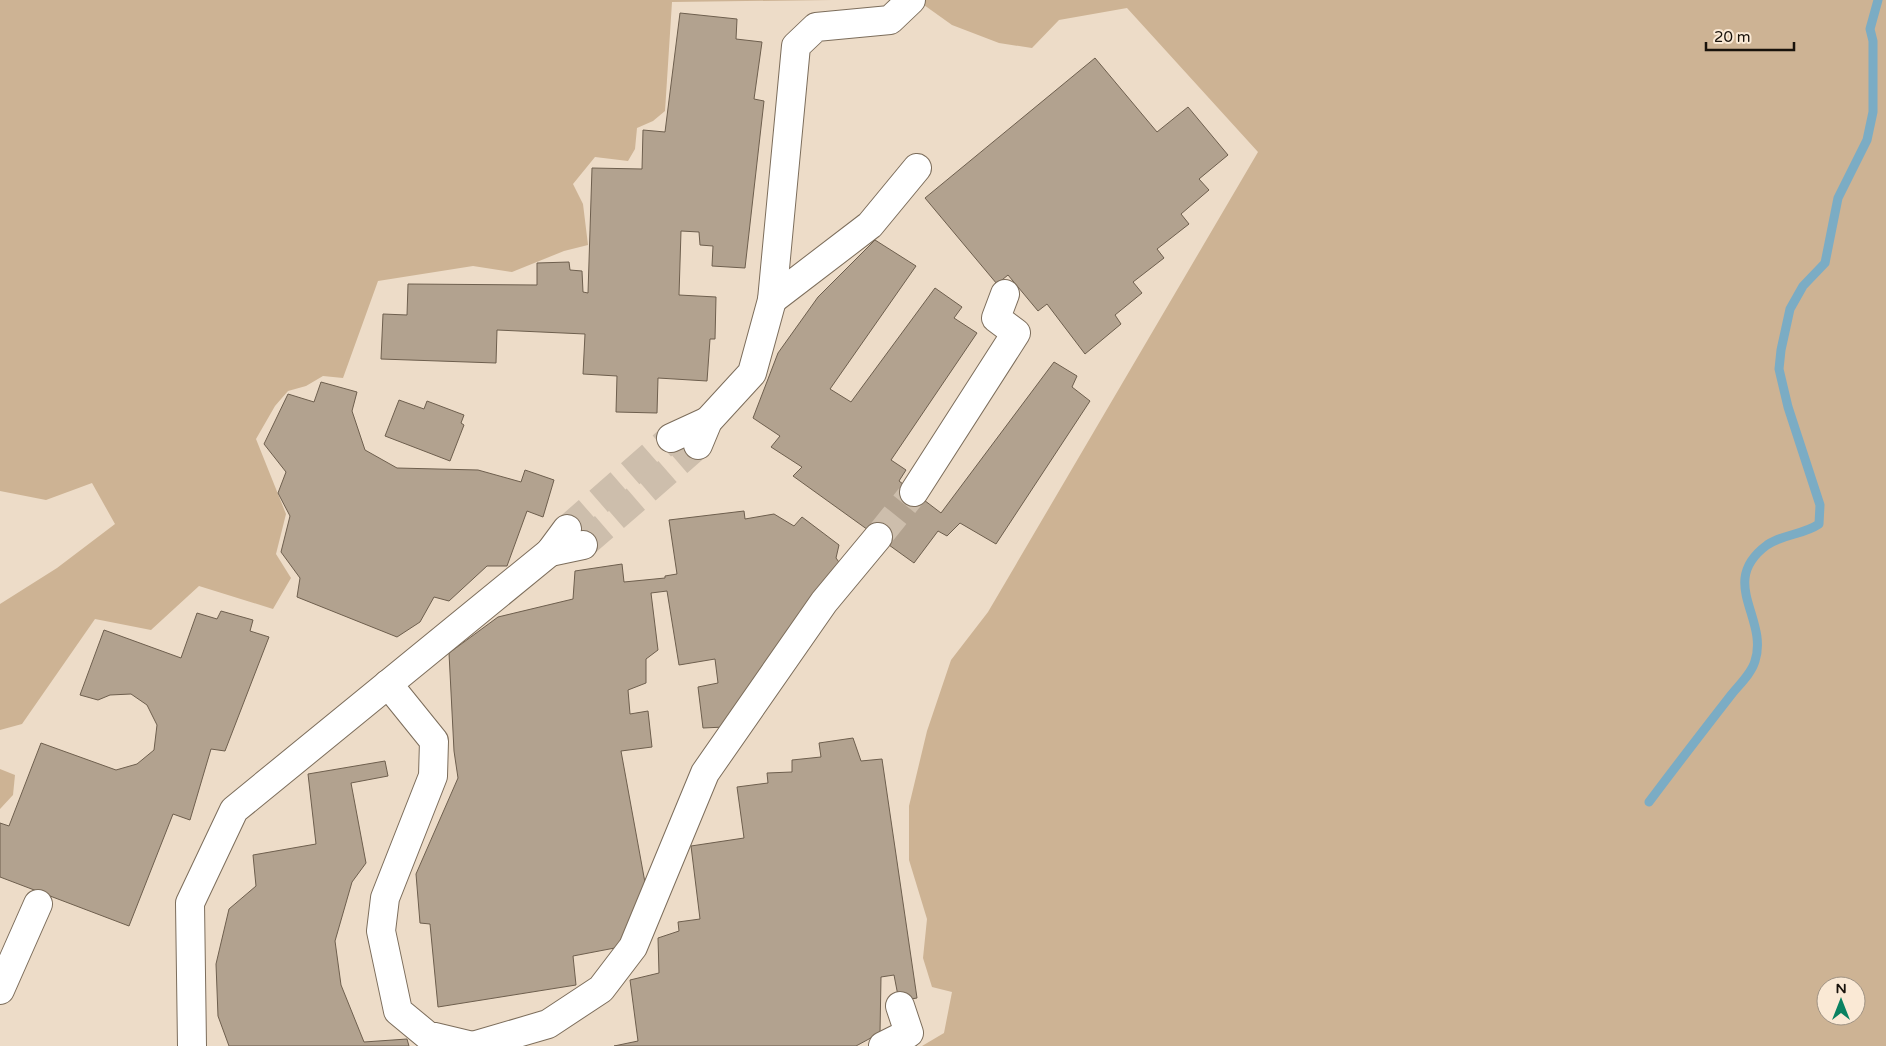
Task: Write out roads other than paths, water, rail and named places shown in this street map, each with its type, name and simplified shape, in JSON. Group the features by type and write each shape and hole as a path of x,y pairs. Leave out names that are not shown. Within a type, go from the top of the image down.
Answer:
{"lane":[{"path":"671,438 703,433 752,373 772,300 796,46 816,27 890,20 911,0"},
{"path":"772,300 870,225 916,168"},
{"path":"914,492 1016,333 996,318 1006,294"},
{"path":"192,1046 190,903 234,810 550,552 575,537"},
{"path":"388,684 434,741 433,776 385,898 381,931 398,1011 427,1035 474,1046 548,1024 602,989 633,947 705,773 824,602 878,537"},
{"path":"0,990 38,904"},
{"path":"883,1046 909,1033 900,1006"}],"waterway":[{"path":"1649,802 1753,666 1757,645 1756,630 1745,587 1746,573 1753,559 1773,541 1813,528 1819,524 1820,505 1788,407 1779,369 1781,350 1790,309 1803,286 1825,263 1838,198 1867,140 1873,112 1873,41 1870,29 1878,0"}],"tunnel":[{"path":"567,529 671,438"},
{"path":"583,545 698,445"},
{"path":"878,537 914,492"}]}
